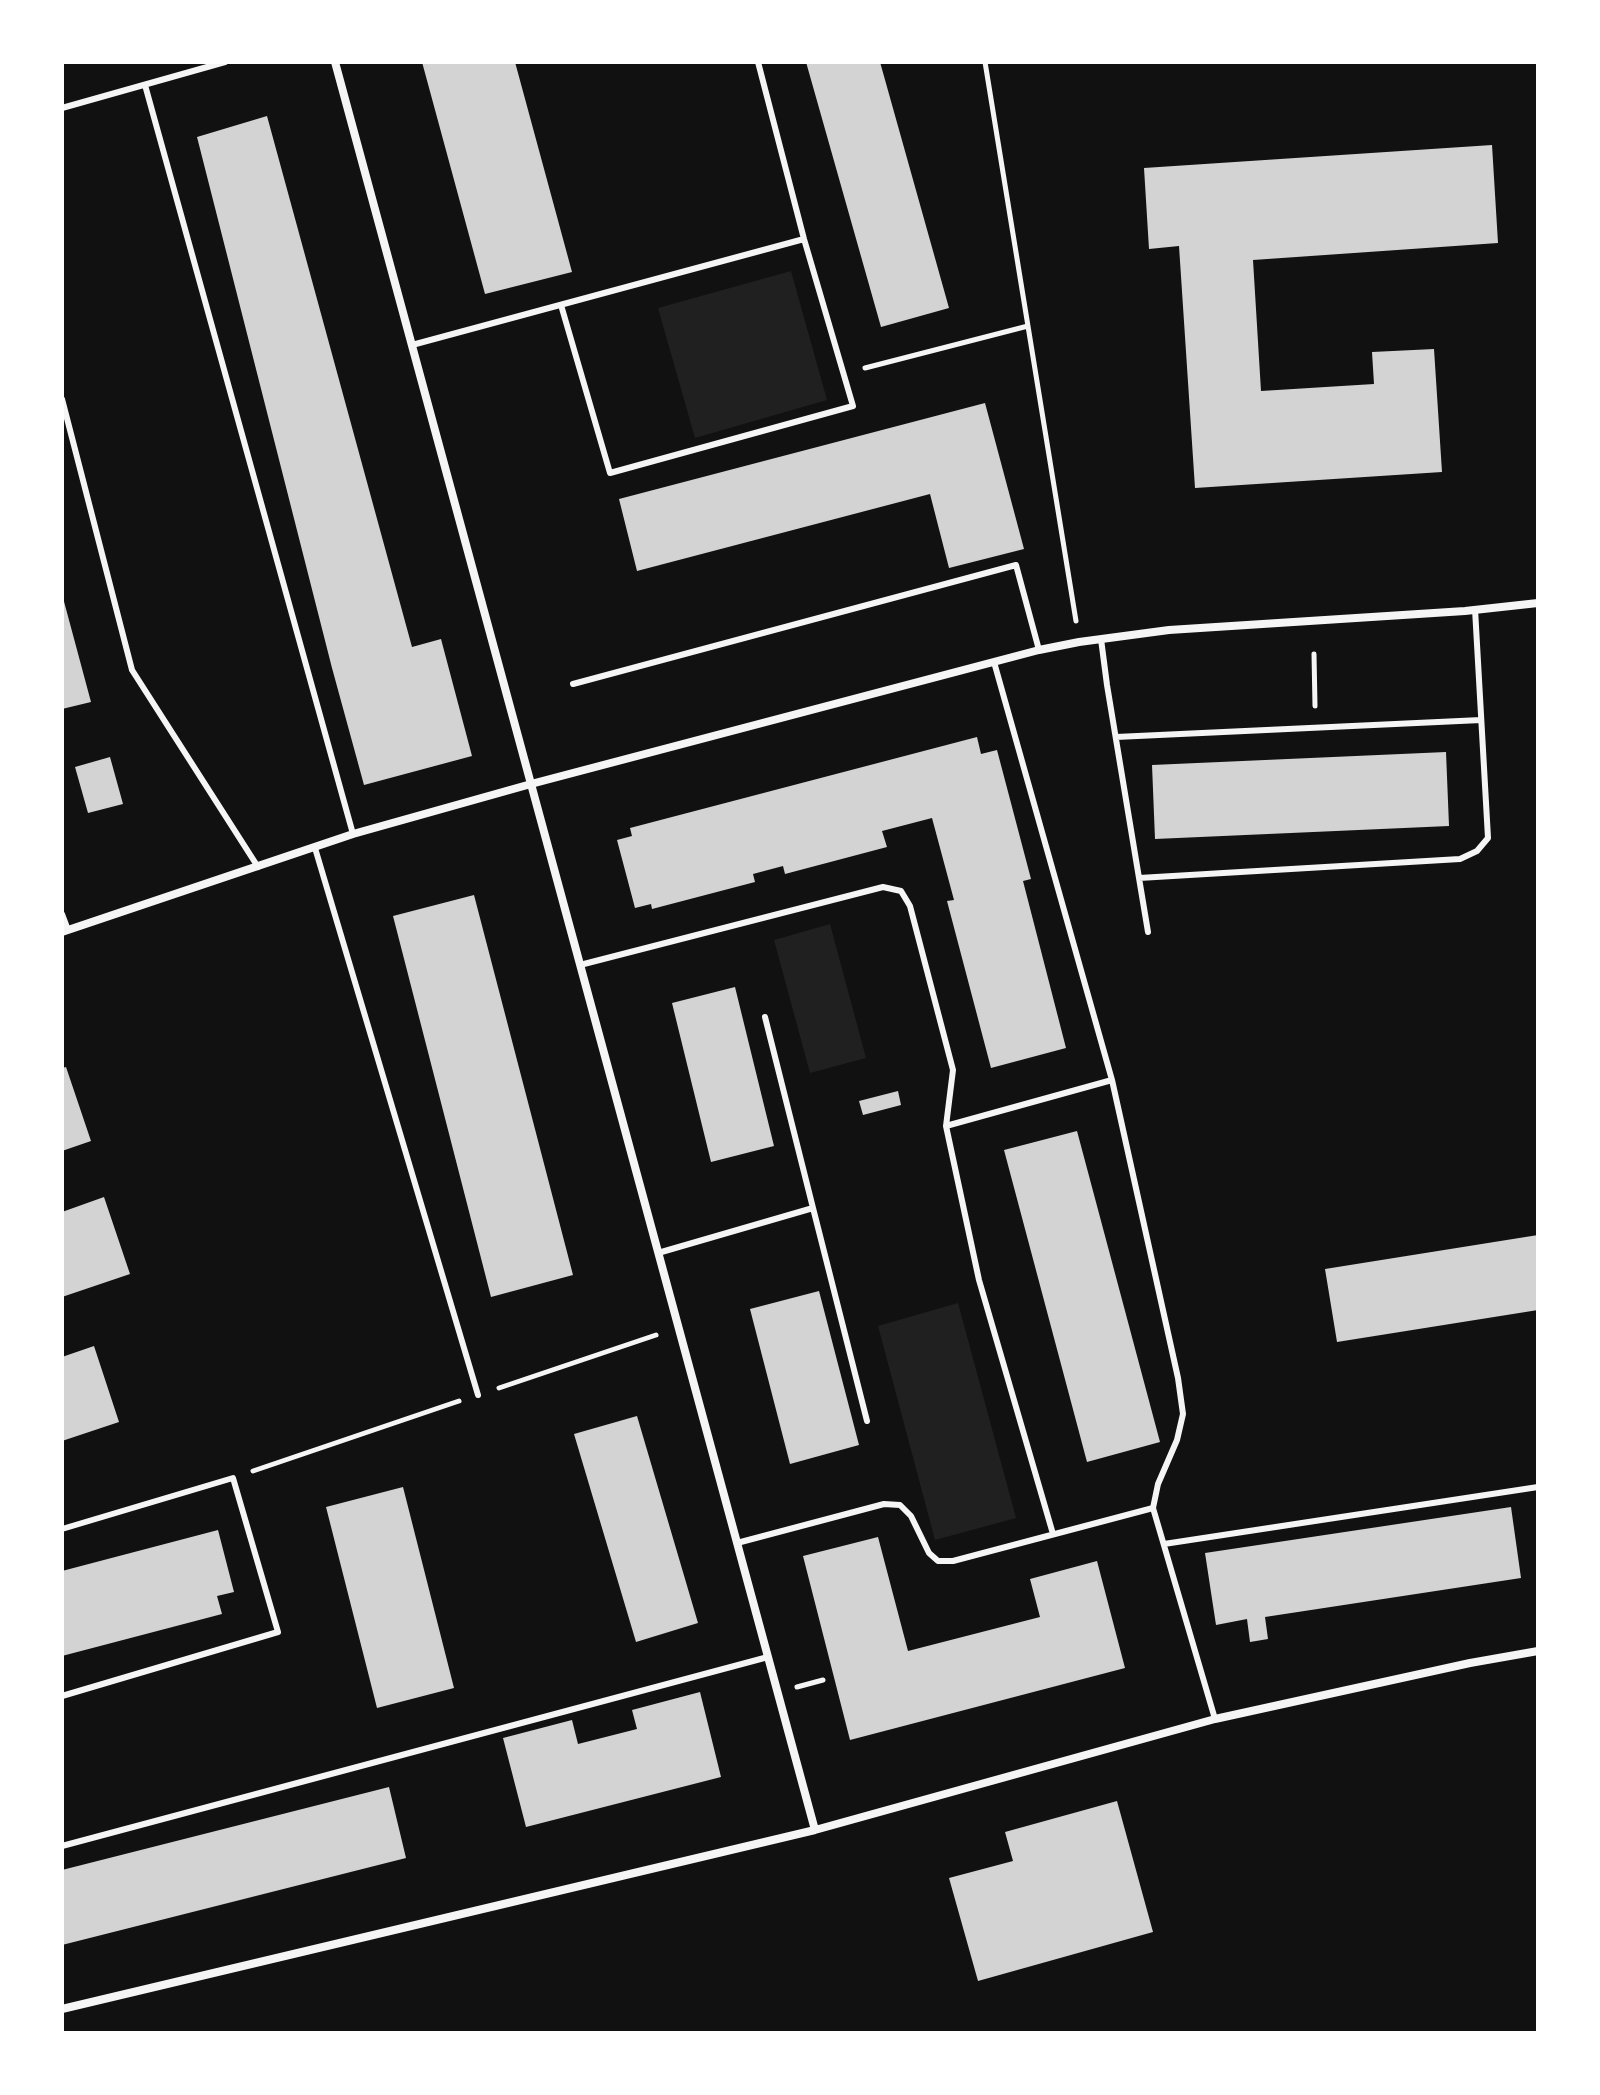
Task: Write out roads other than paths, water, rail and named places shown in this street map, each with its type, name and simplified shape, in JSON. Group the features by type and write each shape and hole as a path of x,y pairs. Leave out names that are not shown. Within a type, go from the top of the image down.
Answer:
{"street":[{"path":"335,62 815,1830"},
{"path":"65,931 353,834 1039,650 1169,630 1538,603"},
{"path":"62,2009 815,1830 1215,1719 1538,1651"}],"lane":[{"path":"62,108 225,62"},
{"path":"561,305 610,473 853,406 804,239 758,62"},
{"path":"145,85 353,834"},
{"path":"412,345 804,239"},
{"path":"62,399 132,670 258,867"},
{"path":"573,684 1016,565 1039,650"},
{"path":"1139,878 1460,859 1477,851 1488,838 1475,609"},
{"path":"1101,639 1148,932"},
{"path":"994,662 1112,1080 1178,1378 1183,1414 1177,1440 1158,1484 1153,1508 1215,1719"},
{"path":"1116,737 1481,720"},
{"path":"315,848 478,1395"},
{"path":"580,965 883,887 901,891 910,906 953,1070 946,1126 979,1280 1053,1534"},
{"path":"62,914 65,931"},
{"path":"765,1017 867,1421"},
{"path":"946,1126 1112,1080"},
{"path":"658,1253 813,1208"},
{"path":"62,1529 233,1478 278,1632 62,1696"},
{"path":"1164,1544 1538,1487"},
{"path":"737,1543 884,1504 900,1505 911,1516 929,1553 938,1561 953,1561 1153,1508"},
{"path":"62,1846 768,1657"}]}
